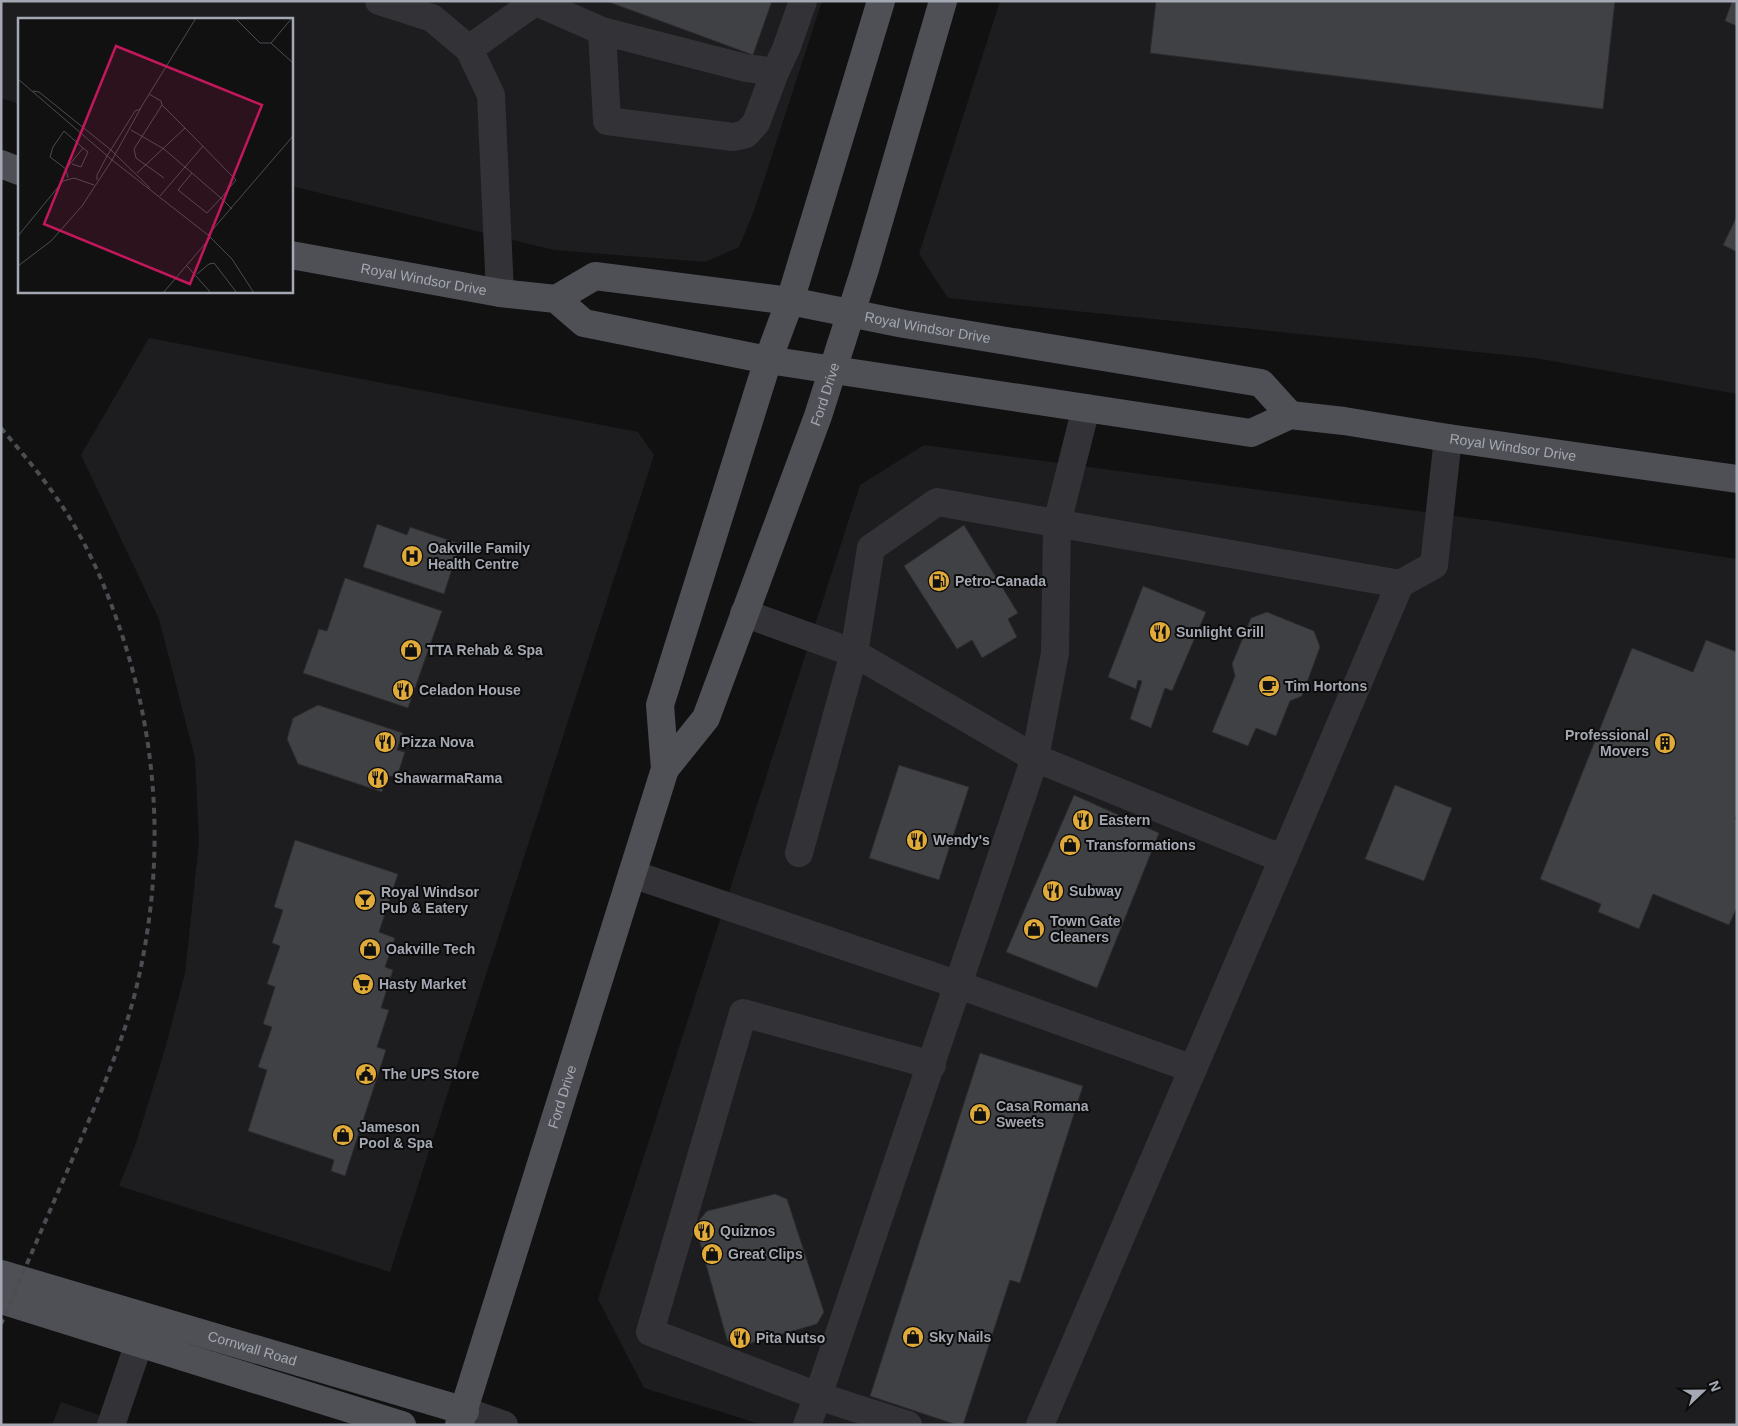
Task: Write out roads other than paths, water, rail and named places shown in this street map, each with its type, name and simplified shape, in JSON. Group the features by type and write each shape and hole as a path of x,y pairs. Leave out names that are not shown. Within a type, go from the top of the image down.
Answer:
{"main road":[{"name":"Ford Drive","path":"665,770 660,706 768,360 790,301 881,1"},
{"name":"Ford Drive","path":"462,1418 665,770 706,718 818,416 851,314 943,1"},
{"path":"1,164 18,171"},
{"name":"Royal Windsor Drive","path":"292,256 500,293 556,299 595,276 790,301 851,314 1261,383 1290,415 1344,421 1737,480"},
{"path":"556,299 584,323 768,360 1251,433 1290,415"},
{"name":"Cornwall Road","path":"1,1274 462,1418"},
{"name":"Cornwall Road","path":"1,1300 402,1425"}],"street":[{"path":"379,1 432,18 469,49 491,95 500,293"},
{"path":"602,30 607,121 733,137 746,134 756,123 803,1"},
{"path":"469,49 536,2 602,30 746,68 775,72"},
{"path":"807,1425 932,1065 1035,758 1055,653 1057,523 1086,408"},
{"path":"1040,1425 1400,584 1434,565 1448,438"},
{"path":"799,853 854,653 871,548 937,502 1400,584"},
{"path":"744,613 854,653 1035,758 1283,859"},
{"path":"632,874 959,985 1193,1069"},
{"path":"908,1425 818,1396 650,1332 743,1013 932,1065"},
{"path":"111,1425 139,1343"},
{"name":"Cornwall Road","path":"462,1418 504,1425"}],"railway":[{"path":"1,428 43,479 75,526 91,556 111,603 135,679 145,724 151,769 154,815 151,906 144,952 128,1017 100,1094 1,1324"}],"place":[{"name":"Oakville Family Health Centre","path":"412,556"},
{"name":"Petro-Canada","path":"939,581"},
{"name":"Sunlight Grill","path":"1160,632"},
{"name":"TTA Rehab & Spa","path":"411,650"},
{"name":"Tim Hortons","path":"1269,686"},
{"name":"Celadon House","path":"403,690"},
{"name":"Pizza Nova","path":"385,742"},
{"name":"Professional Movers","path":"1665,743"},
{"name":"ShawarmaRama","path":"378,778"},
{"name":"Eastern","path":"1083,820"},
{"name":"Wendy's","path":"917,840"},
{"name":"Transformations","path":"1070,845"},
{"name":"Subway","path":"1053,891"},
{"name":"Royal Windsor Pub & Eatery","path":"365,900"},
{"name":"Town Gate Cleaners","path":"1034,929"},
{"name":"Oakville Tech","path":"370,949"},
{"name":"Hasty Market","path":"363,984"},
{"name":"The UPS Store","path":"366,1074"},
{"name":"Casa Romana Sweets","path":"980,1114"},
{"name":"Jameson Pool & Spa","path":"343,1135"},
{"name":"Quiznos","path":"704,1231"},
{"name":"Great Clips","path":"712,1254"},
{"name":"Sky Nails","path":"913,1337"},
{"name":"Pita Nutso","path":"740,1338"}]}
